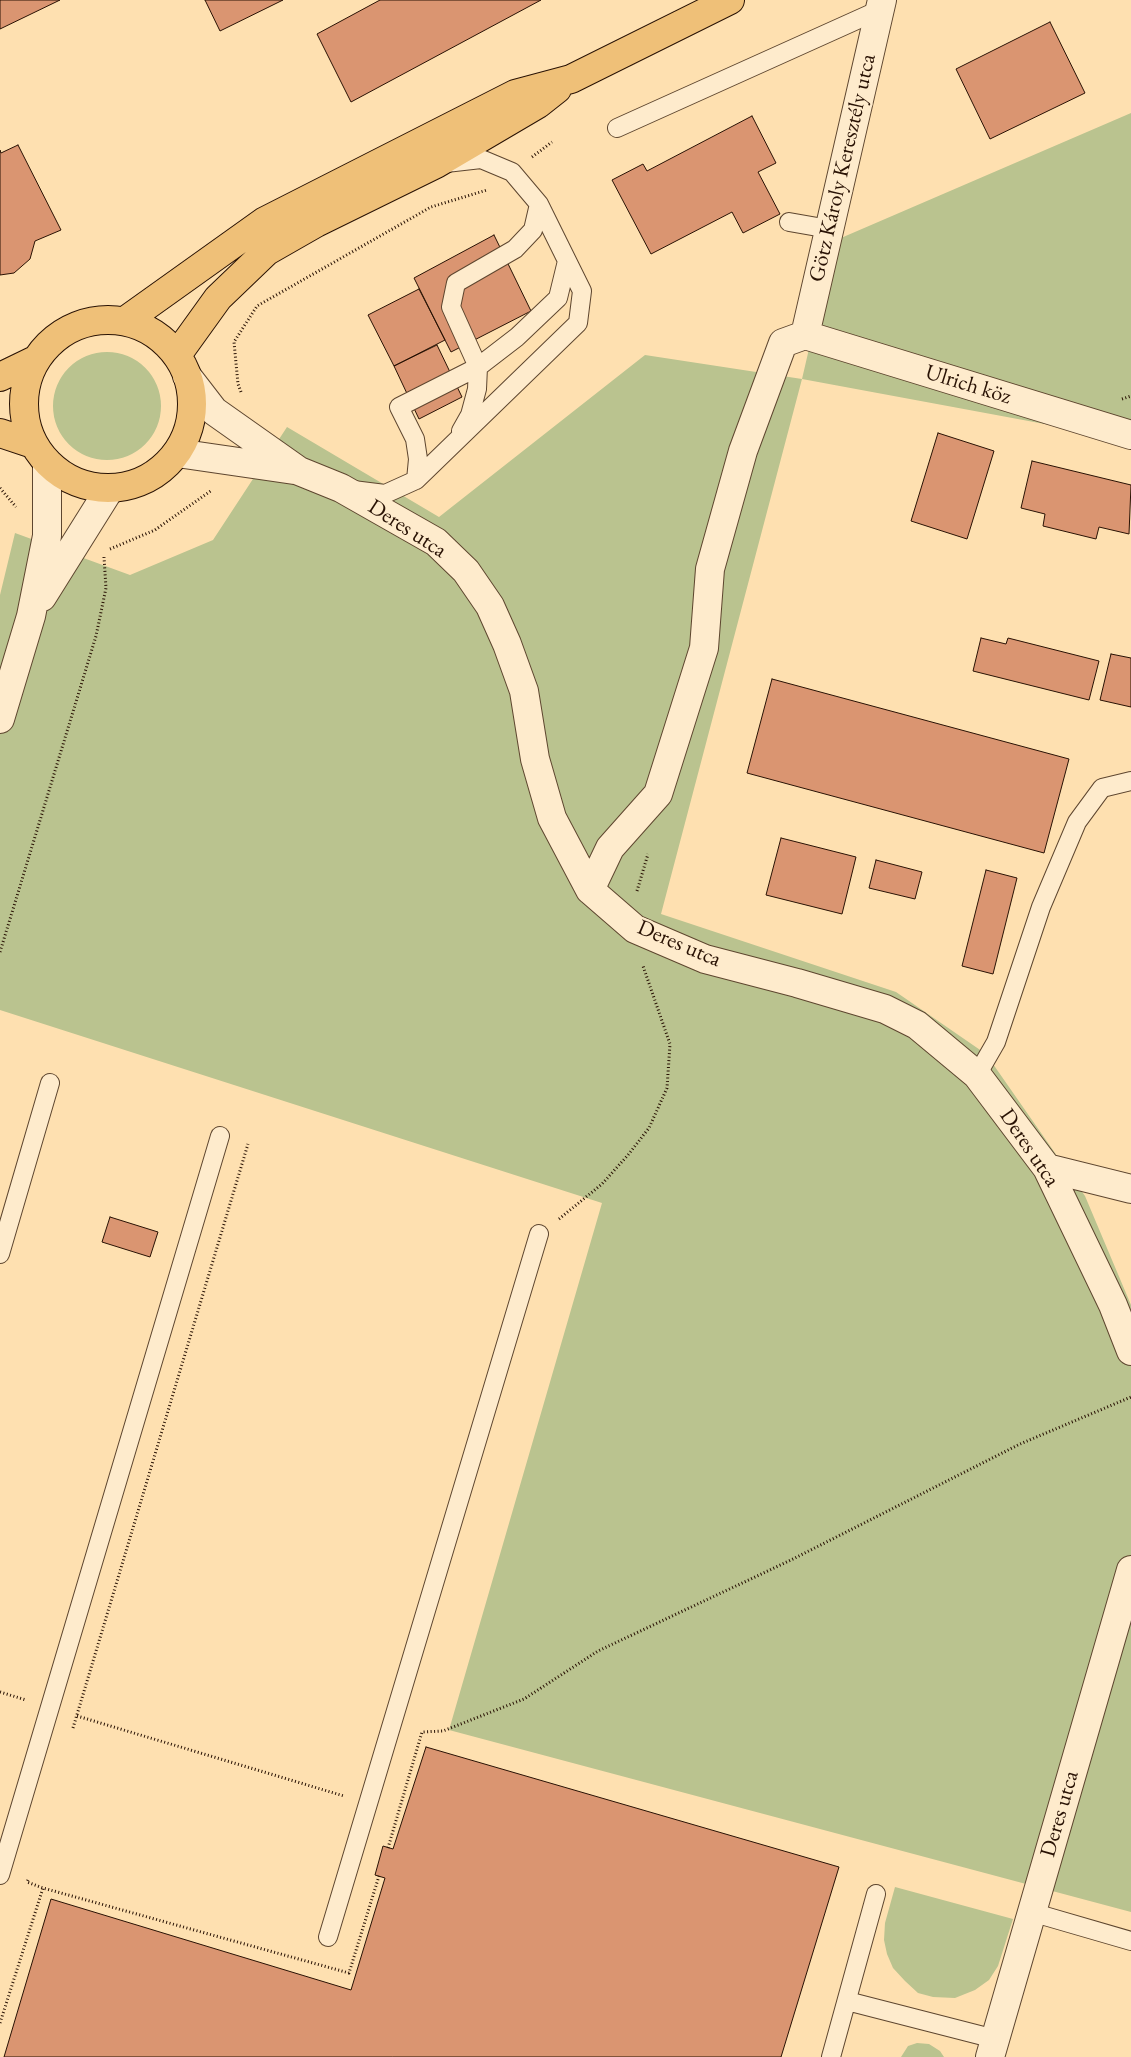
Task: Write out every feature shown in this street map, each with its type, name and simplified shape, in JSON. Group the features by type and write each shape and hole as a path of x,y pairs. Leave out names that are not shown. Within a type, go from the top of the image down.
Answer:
{"main road":[{"path":"125,321 265,221 515,94 570,79 730,0"},
{"path":"182,365 218,298 267,250 316,223 436,164 538,104 570,79"},
{"path":"0,433 40,454 84,486 110,490 135,485 159,472 177,454 188,430 192,403 182,365 154,334 125,321 100,320 74,326 52,340 35,360 24,390 23,416 40,454"},
{"path":"0,377 35,360"}],"street":[{"name":"Götz Károly Keresztély utca","path":"805,335 881,5"},
{"path":"590,890 610,848 658,794 704,648 710,569 743,451 783,343 805,335"},
{"name":"Ulrich köz","path":"805,335 1131,435"},
{"path":"182,365 214,411 299,471"},
{"path":"0,719 30,616 47,536 40,454"},
{"path":"177,454 299,471"},
{"name":"Deres utca","path":"299,471 341,488 436,542 466,571 490,606 524,691 535,759 552,818 590,890 635,929 705,959 885,1009 917,1025 977,1075 1047,1168 1113,1305 1131,1351"},
{"path":"30,616 110,490"},
{"path":"1047,1168 1131,1189"},
{"name":"Deres utca","path":"992,2048 1131,1570"}],"lane":[{"path":"617,128 881,5"},
{"path":"341,488 385,494 416,480 578,323 582,292 539,204 512,172 481,159 436,164"},
{"path":"453,444 470,415 477,389 478,367 451,307 456,283 515,249 533,230 539,204"},
{"path":"789,222 829,229"},
{"path":"416,480 418,458 415,439 399,407 478,367 518,337 558,298 567,261"},
{"path":"977,1075 996,1042 1042,907 1077,822 1102,788 1131,781"},
{"path":"0,1254 50,1083"},
{"path":"0,1875 220,1136"},
{"path":"328,1937 540,1234"},
{"path":"831,2057 876,1894"},
{"path":"1031,1912 1131,1941"},
{"path":"847,2001 992,2048"}],"path":[{"path":"245,433 249,411 238,384 234,342 257,306 431,207 491,189 552,142"},
{"path":"0,952 96,636 106,588 104,552 155,530 227,479 235,462"},
{"path":"0,488 31,524 47,536"},
{"path":"540,1234 602,1184 628,1155 649,1128 667,1088 670,1044 643,966 635,929 636,897 648,850"},
{"path":"72,1734 248,1144"},
{"path":"388,1848 422,1732 443,1731 524,1699 598,1651 791,1560 1020,1444 1131,1397"},
{"path":"0,1692 399,1813"},
{"path":"30,1874 27,1882 43,1888 349,1973 379,1876"},
{"path":"0,2023 43,1888"}],"green space":[{"path":"1131,113 1131,440 802,379 834,241"},
{"path":"107,352 128,356 145,368 157,385 161,406 157,427 145,444 128,456 107,460 86,456 69,444 57,427 53,406 57,385 69,368 86,356"},
{"path":"645,355 802,379 661,914 896,992 986,1054 1085,1196 1131,1305 1131,1912 449,1730 602,1203 0,1010 0,595 15,533 130,575 213,540 287,427 439,517"},
{"path":"895,1887 1013,1919 998,1966 989,1980 975,1990 955,1998 933,1997 918,1993 905,1981 893,1968 884,1940 885,1923"},
{"path":"917,2043 929,2044 940,2051 944,2057 901,2057 908,2046"}],"building":[{"path":"0,0 60,0 0,29"},
{"path":"205,0 283,0 220,31"},
{"path":"380,0 541,0 351,102 317,34"},
{"path":"1050,22 1085,93 990,139 956,69"},
{"path":"752,116 776,163 758,172 780,214 743,233 732,212 651,254 612,180 643,164 647,171"},
{"path":"18,145 61,230 35,241 30,259 14,273 0,275 0,150 1,153"},
{"path":"494,235 531,311 451,352 414,278"},
{"path":"419,289 445,340 394,366 368,315"},
{"path":"437,345 462,397 419,419 394,366"},
{"path":"938,433 994,451 967,539 911,521"},
{"path":"1032,461 1131,485 1129,534 1099,527 1096,539 1043,526 1045,514 1021,508"},
{"path":"981,638 1006,644 1008,638 1099,661 1089,700 973,671"},
{"path":"1111,654 1131,658 1131,707 1100,700"},
{"path":"772,679 1069,759 1044,853 747,773"},
{"path":"781,838 856,857 842,914 766,895"},
{"path":"876,860 922,872 915,899 869,888"},
{"path":"986,870 1017,878 993,974 962,966"},
{"path":"110,1217 158,1232 150,1257 102,1242"},
{"path":"426,1747 839,1867 781,2057 4,2057 51,1899 351,1990 385,1878 375,1875 383,1846 393,1849"}]}
